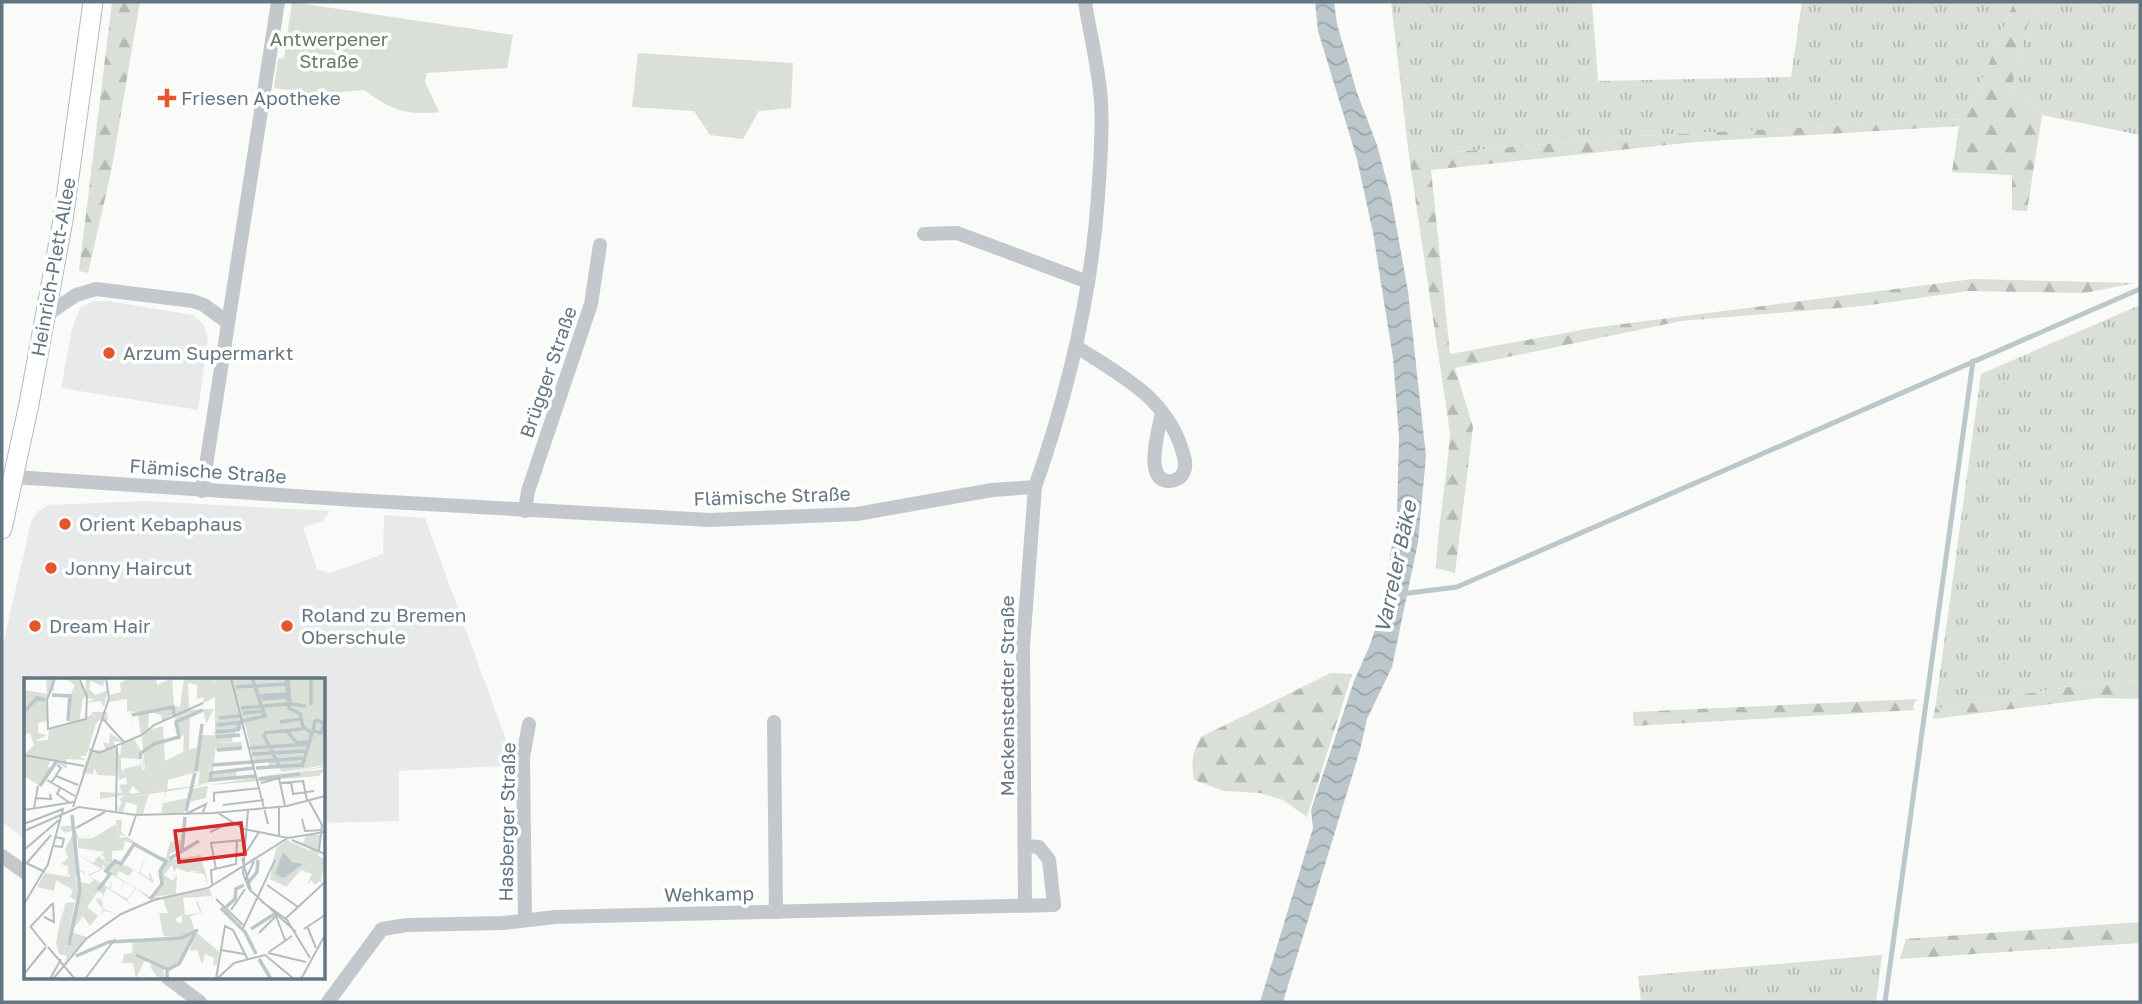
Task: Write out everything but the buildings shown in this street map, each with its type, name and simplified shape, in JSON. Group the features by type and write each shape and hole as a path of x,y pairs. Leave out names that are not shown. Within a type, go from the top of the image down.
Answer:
{"main road":[{"name":"Heinrich-Plett-Allee","path":"2,529 15,477 63,220 93,2"}],"street":[{"path":"202,491 278,2"},
{"path":"1035,487 1055,433 1077,347 1094,247 1101,158 1101,100 1085,2"},
{"path":"924,234 957,233 1088,282"},
{"name":"Brügger Straße","path":"525,511 528,491 591,304 600,245"},
{"path":"46,316 76,295 96,289 192,301 204,305 227,322"},
{"path":"1077,347 1138,386 1155,401 1162,413"},
{"name":"Flämische Straße","path":"15,477 525,511 710,520 857,514 992,490 1035,487"},
{"name":"Mackenstedter Straße","path":"1025,905 1023,646 1035,487"},
{"path":"774,722 776,912"},
{"name":"Hasberger Straße","path":"525,920 523,757 529,724"},
{"name":"Wehkamp","path":"328,1002 382,929 407,925 503,923 555,917 1054,905 1049,860 1040,847 1026,846"},
{"path":"2,856 24,872"},
{"path":"169,979 200,1002"}],"shaded area":[{"path":"93,301 193,315 204,325 208,338 198,410 61,388 72,329 80,308"},
{"name":"Roland zu Bremen Oberschule","path":"145,501 330,511 323,521 303,527 317,569 330,573 383,554 384,515 425,518 506,740 503,747 505,766 399,771 399,821 326,823 326,678 24,678 24,838 2,822 2,649 31,522 37,512 49,505"}],"green space":[{"path":"112,2 140,2 111,172 88,273 79,271"},
{"name":"Antwerpener Straße","path":"292,2 513,35 507,68 427,73 425,82 439,112 399,110 364,90 316,94 274,88 278,59 284,58"},
{"path":"1391,2 1592,2 1598,81 1791,77 1802,2 2014,2 1966,119 1638,136 1409,156"},
{"path":"2014,2 2038,2 2027,27 2011,89 2042,115 2027,211 2012,210 2012,175 1952,172 1959,126 1695,142 1431,170 1450,354 1592,328 1973,279 2134,283 2085,293 1968,291 1863,306 1681,321 1455,368 1473,427 1455,573 1436,568 1450,433 1409,156 1638,136 1966,119"},
{"path":"2038,2 2140,2 2140,135 2042,115 2011,89 2027,27"},
{"path":"638,53 793,63 791,108 759,111 743,139 710,135 694,111 632,107"},
{"path":"2140,305 2140,681 2086,684 1935,709 1981,374"},
{"path":"1331,673 1352,674 1307,817 1283,800 1260,793 1224,791 1194,780 1193,758 1201,737"},
{"path":"2140,681 2140,699 2099,698 1933,719 1935,709 2086,684"},
{"path":"1917,699 1914,710 1634,726 1633,712"},
{"path":"2140,922 2140,943 1900,959 1906,939"},
{"path":"1882,955 1876,1002 1641,1002 1638,976"}],"water":[{"name":"Varreler Bäke","path":"1315,2 1334,2 1337,24 1357,93 1377,145 1391,197 1408,291 1426,456 1418,542 1392,667 1367,719 1360,750 1283,1002 1260,1002 1313,828 1311,810 1354,681 1382,608 1397,513 1399,437 1393,358 1373,233 1357,159 1318,31"}],"waterway":[{"name":"Varreler Bäke","path":"1401,594 1457,587 2140,289"},
{"path":"1885,1002 1973,361"}],"place":[{"name":"Friesen Apotheke","path":"167,98"},
{"name":"Arzum Supermarkt","path":"109,353"},
{"name":"Orient Kebaphaus","path":"65,524"},
{"name":"Jonny Haircut","path":"51,568"},
{"name":"Dream Hair","path":"35,626"},
{"name":"Roland zu Bremen Oberschule","path":"287,626"}]}
